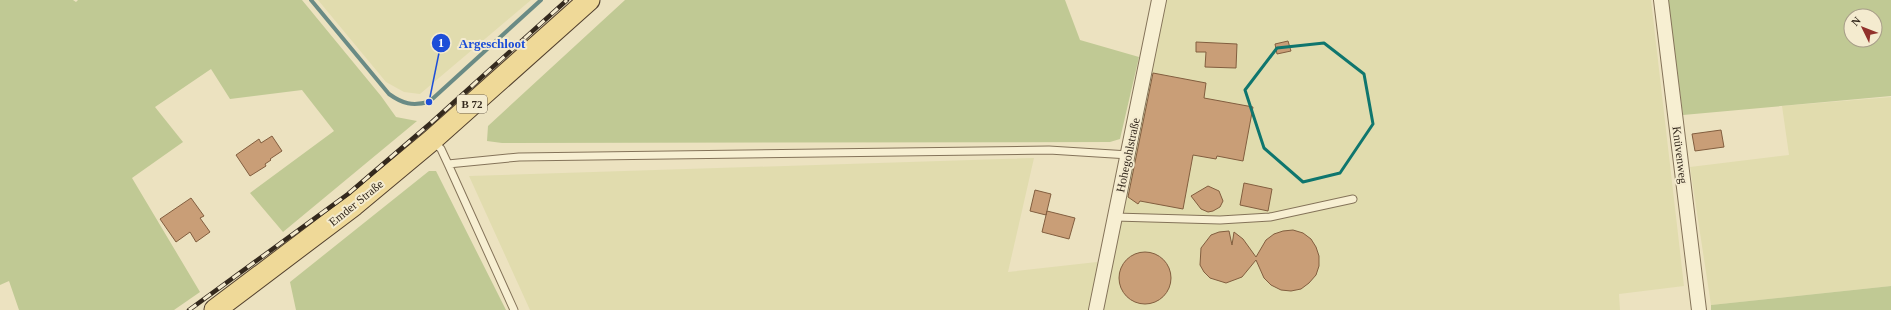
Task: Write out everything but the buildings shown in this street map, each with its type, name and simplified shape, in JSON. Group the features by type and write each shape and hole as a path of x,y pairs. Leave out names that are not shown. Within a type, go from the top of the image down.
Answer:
{"main road":[{"name":"Emder Straße","path":"215,310 354,205 432,140 589,0"}],"street":[{"name":"Hohegohlstraße","path":"1096,310 1129,155 1159,0"},
{"name":"Knüvenweg","path":"1661,0 1700,310"}],"lane":[{"path":"432,140 441,149 514,310"},
{"path":"448,164 519,157 836,152 1050,150 1129,155"},
{"path":"1115,217 1220,220 1270,217 1353,199"}],"highlighted area":[{"path":"1324,43 1364,74 1373,124 1340,173 1303,182 1264,148 1245,90 1277,48"}],"shaded area":[{"path":"318,0 531,0 420,94 404,92 386,82"},
{"path":"1166,0 1651,0 1684,286 1619,294 1620,310 1103,310"},
{"path":"1891,97 1891,286 1711,305 1690,167 1789,155 1782,106"},
{"path":"1034,158 1008,272 1097,262 1097,310 530,310 469,176"}],"green space":[{"path":"0,0 73,0 76,2 78,0 302,0 381,96 396,117 417,121 283,232 250,193 334,131 302,90 230,99 211,69 155,107 183,142 132,178 200,292 174,310 19,310 9,281 0,285"},
{"path":"625,0 1065,0 1080,40 1139,57 1120,139 1110,142 502,143 487,141 488,126"},
{"path":"1668,0 1891,0 1891,96 1683,115"},
{"path":"429,171 436,171 506,310 296,310 290,282"},
{"path":"1891,286 1891,310 1711,310 1711,305"}],"waterway":[{"path":"311,0 389,94 403,102 413,104 429,102 541,0"}],"railway":[{"path":"189,310 348,194 432,122 567,0"}],"place":[{"name":"Argeschloot","path":"429,102"}]}
